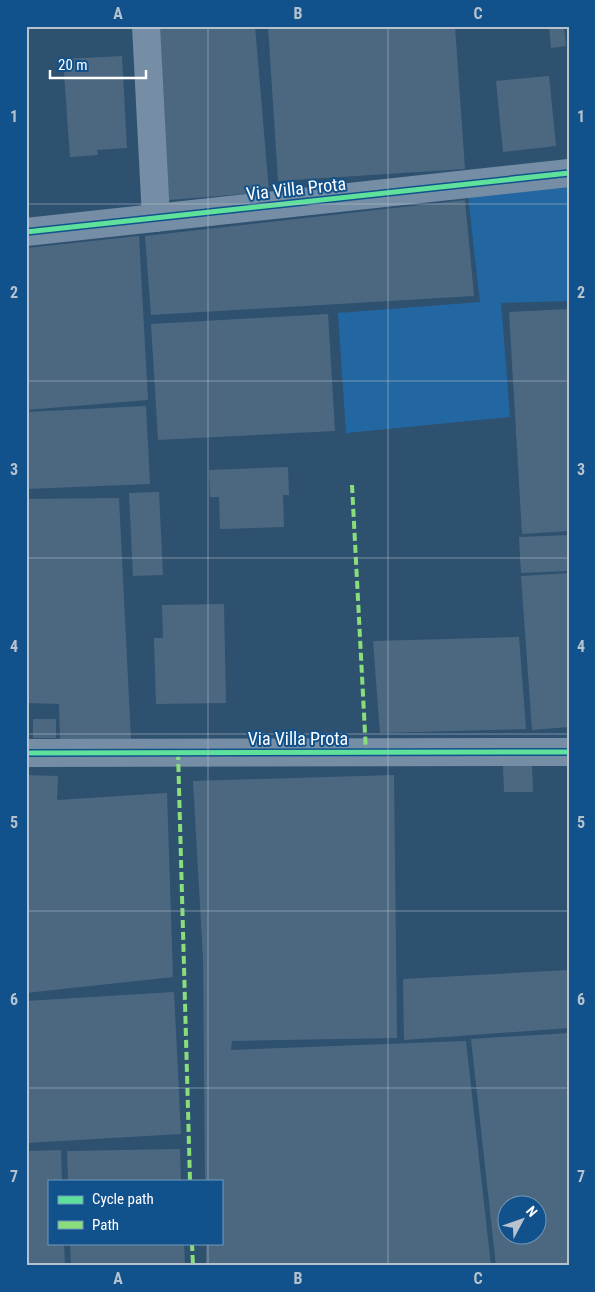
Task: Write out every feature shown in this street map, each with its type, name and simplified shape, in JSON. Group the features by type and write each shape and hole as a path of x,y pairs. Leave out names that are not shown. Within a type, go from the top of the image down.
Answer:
{"street":[{"path":"146,26 156,218"},
{"name":"Via Villa Prota","path":"26,232 569,173"},
{"name":"Via Villa Prota","path":"26,753 569,752"}],"shaded area":[{"path":"569,184 569,301 501,303 510,417 346,433 338,313 480,302 468,196"}],"building":[{"path":"154,26 255,26 269,192 169,200"},
{"path":"268,26 455,26 465,169 278,181"},
{"path":"549,26 564,26 566,46 551,48"},
{"path":"122,56 127,148 97,150 98,155 70,157 63,59"},
{"path":"549,76 556,146 503,152 496,81"},
{"path":"465,200 474,296 151,315 145,236"},
{"path":"139,236 148,400 26,410 26,248"},
{"path":"569,309 569,531 522,534 509,312"},
{"path":"328,314 335,431 158,440 151,324"},
{"path":"146,406 150,484 26,489 26,412"},
{"path":"288,467 289,495 283,495 284,527 220,529 219,497 210,497 209,470"},
{"path":"159,492 163,575 133,576 129,493"},
{"path":"119,498 131,739 60,739 59,704 26,703 26,499"},
{"path":"569,535 569,571 521,573 519,537"},
{"path":"569,573 569,727 532,730 521,576"},
{"path":"224,604 226,703 156,704 154,638 163,638 162,605"},
{"path":"519,637 526,729 380,733 373,641"},
{"path":"33,719 56,719 56,738 33,738"},
{"path":"503,766 532,766 533,792 504,792"},
{"path":"26,775 58,776 57,800 167,793 173,977 26,993"},
{"path":"394,775 397,1038 232,1041 231,1050 466,1041 491,1266 206,1266 206,1244 222,1244 222,1180 205,1180 203,958 193,781"},
{"path":"569,970 569,1028 404,1040 403,979"},
{"path":"174,992 181,1134 26,1143 26,1001"},
{"path":"569,1033 569,1266 496,1266 471,1039"},
{"path":"180,1149 181,1180 68,1180 67,1151"},
{"path":"61,1150 62,1180 48,1180 48,1244 64,1244 65,1266 26,1266 26,1151"},
{"path":"70,1244 184,1244 185,1266 71,1266"}],"marked path":[{"path":"352,485 366,752"},
{"path":"178,752 190,1180"},
{"path":"192,1244 193,1266"}],"cycle path":[{"path":"26,232 569,173"},
{"path":"26,753 569,752"}]}
